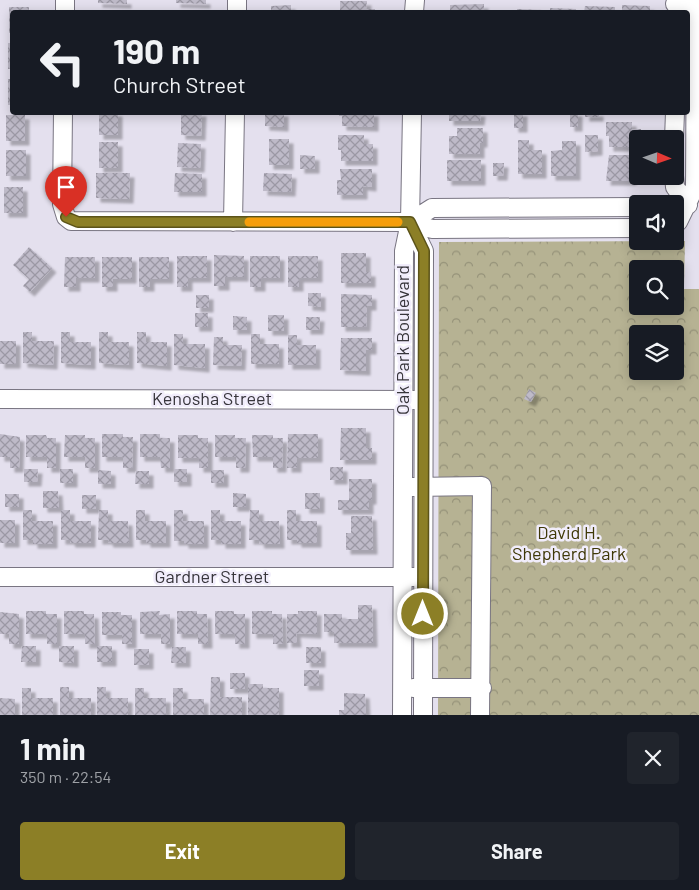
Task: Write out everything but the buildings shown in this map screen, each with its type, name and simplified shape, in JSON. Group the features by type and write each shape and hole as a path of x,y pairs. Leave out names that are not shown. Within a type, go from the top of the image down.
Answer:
{"street":[{"path":"675,5 697,3 695,187 687,203 675,185"},
{"path":"63,115 62,204 66,217 78,222 410,222 432,229 629,228"},
{"path":"234,222 235,115"},
{"path":"410,222 412,115"},
{"path":"674,130 675,115"},
{"path":"588,206 588,228"},
{"path":"410,222 432,208 629,207"},
{"path":"508,208 508,229"},
{"name":"Oak Park Boulevard","path":"402,715 404,251 410,222"},
{"name":"Oak Park Boulevard","path":"410,222 424,251 423,715"},
{"name":"Kenosha Street","path":"0,399 424,400"},
{"path":"403,486 482,486 482,688 480,715"},
{"name":"Gardner Street","path":"0,577 423,577"},
{"path":"402,688 482,688"}],"green space":[{"name":"David H. Shepherd Park","path":"629,241 629,250 684,250 685,241 684,289 699,289 699,715 438,715 439,242"}],"slow traffic":[{"path":"249,222 398,222"}],"route":[{"path":"66,217 71,221 78,222 410,222 424,251 423,614"}]}
